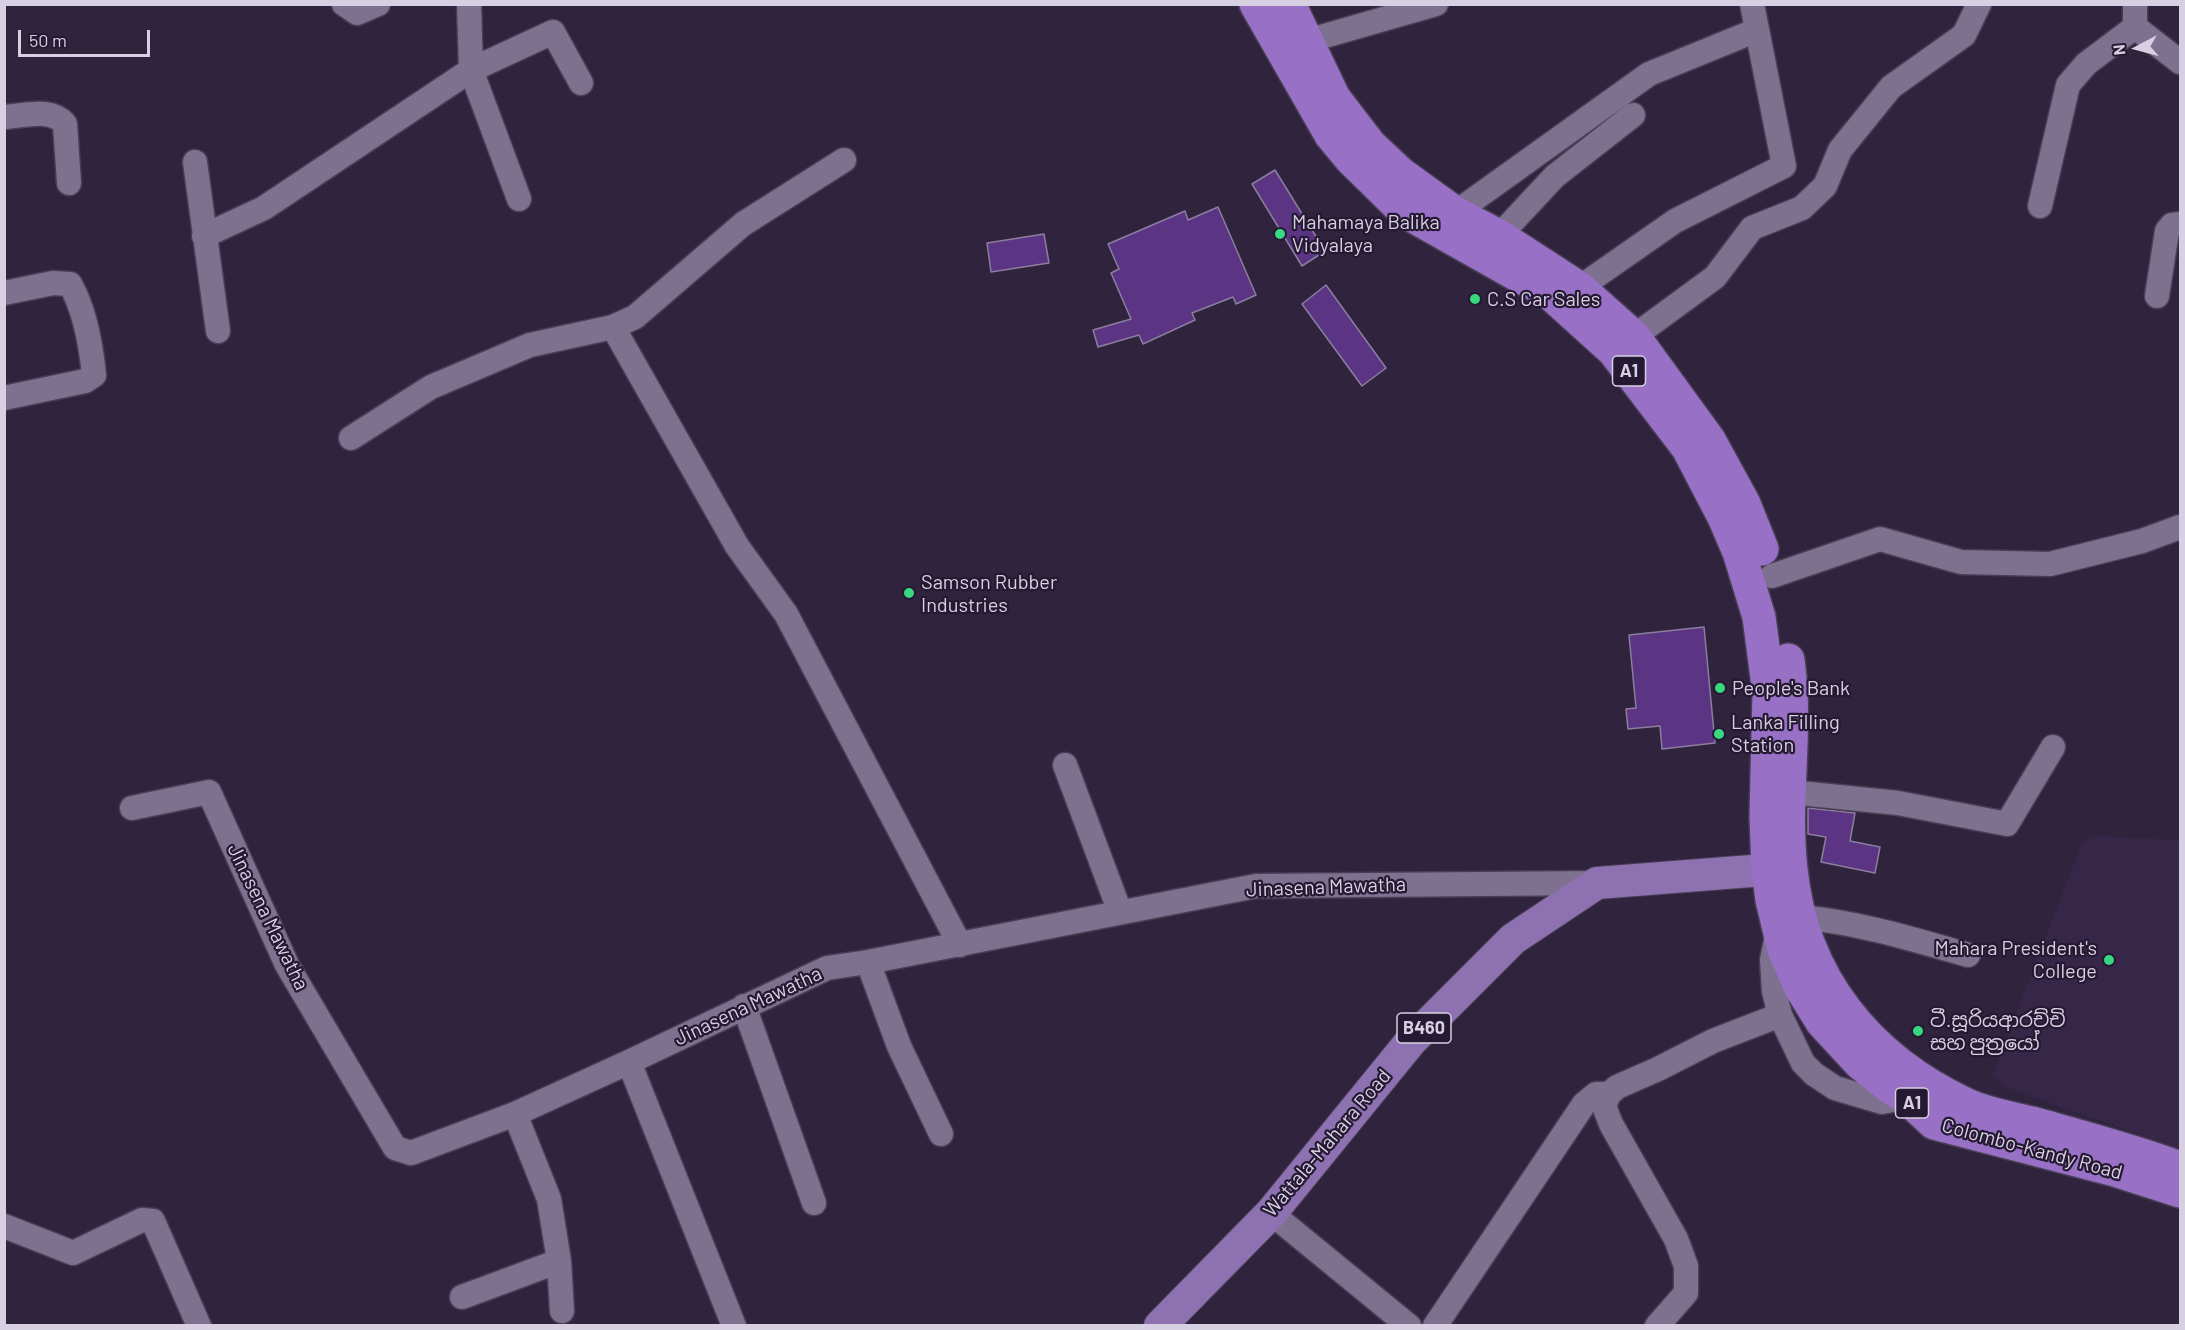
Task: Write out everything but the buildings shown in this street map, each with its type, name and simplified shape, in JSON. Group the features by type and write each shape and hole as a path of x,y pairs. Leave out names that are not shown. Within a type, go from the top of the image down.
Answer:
{"highway":[{"name":"Colombo-Kandy Road","path":"1256,4 1331,135 1358,167 1404,210 1551,294 1624,344 1688,448 1724,517 1751,585 1766,652 1769,693 1766,818 1779,868 1792,969 1821,1022 1860,1063 1906,1097 1934,1123 2115,1170 2181,1191"},
{"name":"Colombo-Kandy Road","path":"1289,4 1334,98 1370,145 1401,174 1455,213 1499,236 1579,288 1624,344 1709,440 1744,504 1772,576 1780,605 1793,713 1790,792 1779,868"},
{"name":"Colombo-Kandy Road","path":"1788,924 1809,948 1824,979 1839,1001 1870,1039 1912,1073 1968,1106 2140,1153 2181,1168"}],"main road":[{"name":"Wattala-Mahara Road","path":"1160,1326 1271,1213 1411,1041 1513,939 1597,883 1779,868"}],"street":[{"path":"344,4 357,13 378,4"},
{"path":"469,4 471,70 519,199"},
{"path":"1307,41 1436,4"},
{"path":"1579,288 1675,221 1784,166 1752,4"},
{"path":"1624,344 1715,277 1752,228 1802,208 1825,186 1840,150 1891,87 1964,35 1979,4"},
{"path":"2040,206 2068,85 2086,64 2135,16 2181,62"},
{"path":"1455,213 1649,74 1757,30"},
{"path":"204,236 264,208 471,70 554,32 581,83"},
{"path":"4,117 49,114 59,117 65,124 69,183"},
{"path":"1499,236 1555,176 1633,115"},
{"path":"351,438 431,387 530,345 613,327 634,317 743,224 844,160"},
{"path":"195,162 218,331"},
{"path":"2157,296 2167,231 2172,225 2181,224"},
{"path":"4,293 53,283 70,284 78,298 93,361 94,375 85,381 4,398"},
{"path":"613,327 737,546 786,614 960,945"},
{"path":"1772,576 1880,539 1962,562 2050,564 2142,541 2181,527"},
{"path":"1790,792 1898,803 2007,824 2053,747"},
{"path":"1065,765 1120,912"},
{"name":"Jinasena Mawatha","path":"132,808 209,792 287,965 395,1148 411,1153 515,1114 827,968 960,945 1256,886 1597,883"},
{"path":"1906,1097 1882,1102 1835,1088 1814,1074 1803,1063 1780,1015 1774,991 1772,960 1788,924 1840,921 1968,955"},
{"path":"868,962 899,1046 941,1134"},
{"path":"744,1006 814,1203"},
{"path":"1657,1326 1686,1293 1686,1266 1676,1239 1611,1124 1604,1106 1609,1094 1628,1081 1658,1069 1713,1041 1780,1015"},
{"path":"629,1062 734,1326"},
{"path":"1436,1326 1584,1104 1596,1094 1609,1094"},
{"path":"515,1114 549,1199 559,1261 562,1311"},
{"path":"1271,1213 1409,1326"},
{"path":"4,1226 74,1253 142,1220 153,1221 199,1326"},
{"path":"462,1297 559,1261"}],"shaded area":[{"name":"Mahara President's College","path":"2092,836 2180,840 2180,1149 2002,1086 1993,1074 2081,845"}],"place":[{"name":"Mahamaya Balika Vidyalaya","path":"1280,234"},
{"name":"C.S Car Sales","path":"1475,299"},
{"name":"Samson Rubber Industries","path":"909,593"},
{"name":"People's Bank","path":"1720,688"},
{"name":"Lanka Filling Station","path":"1719,734"},
{"name":"Mahara President's College","path":"2109,960"},
{"name":"ටී.සූරියආරච්චි සහ පුත්‍රයෝ","path":"1918,1031"}]}
